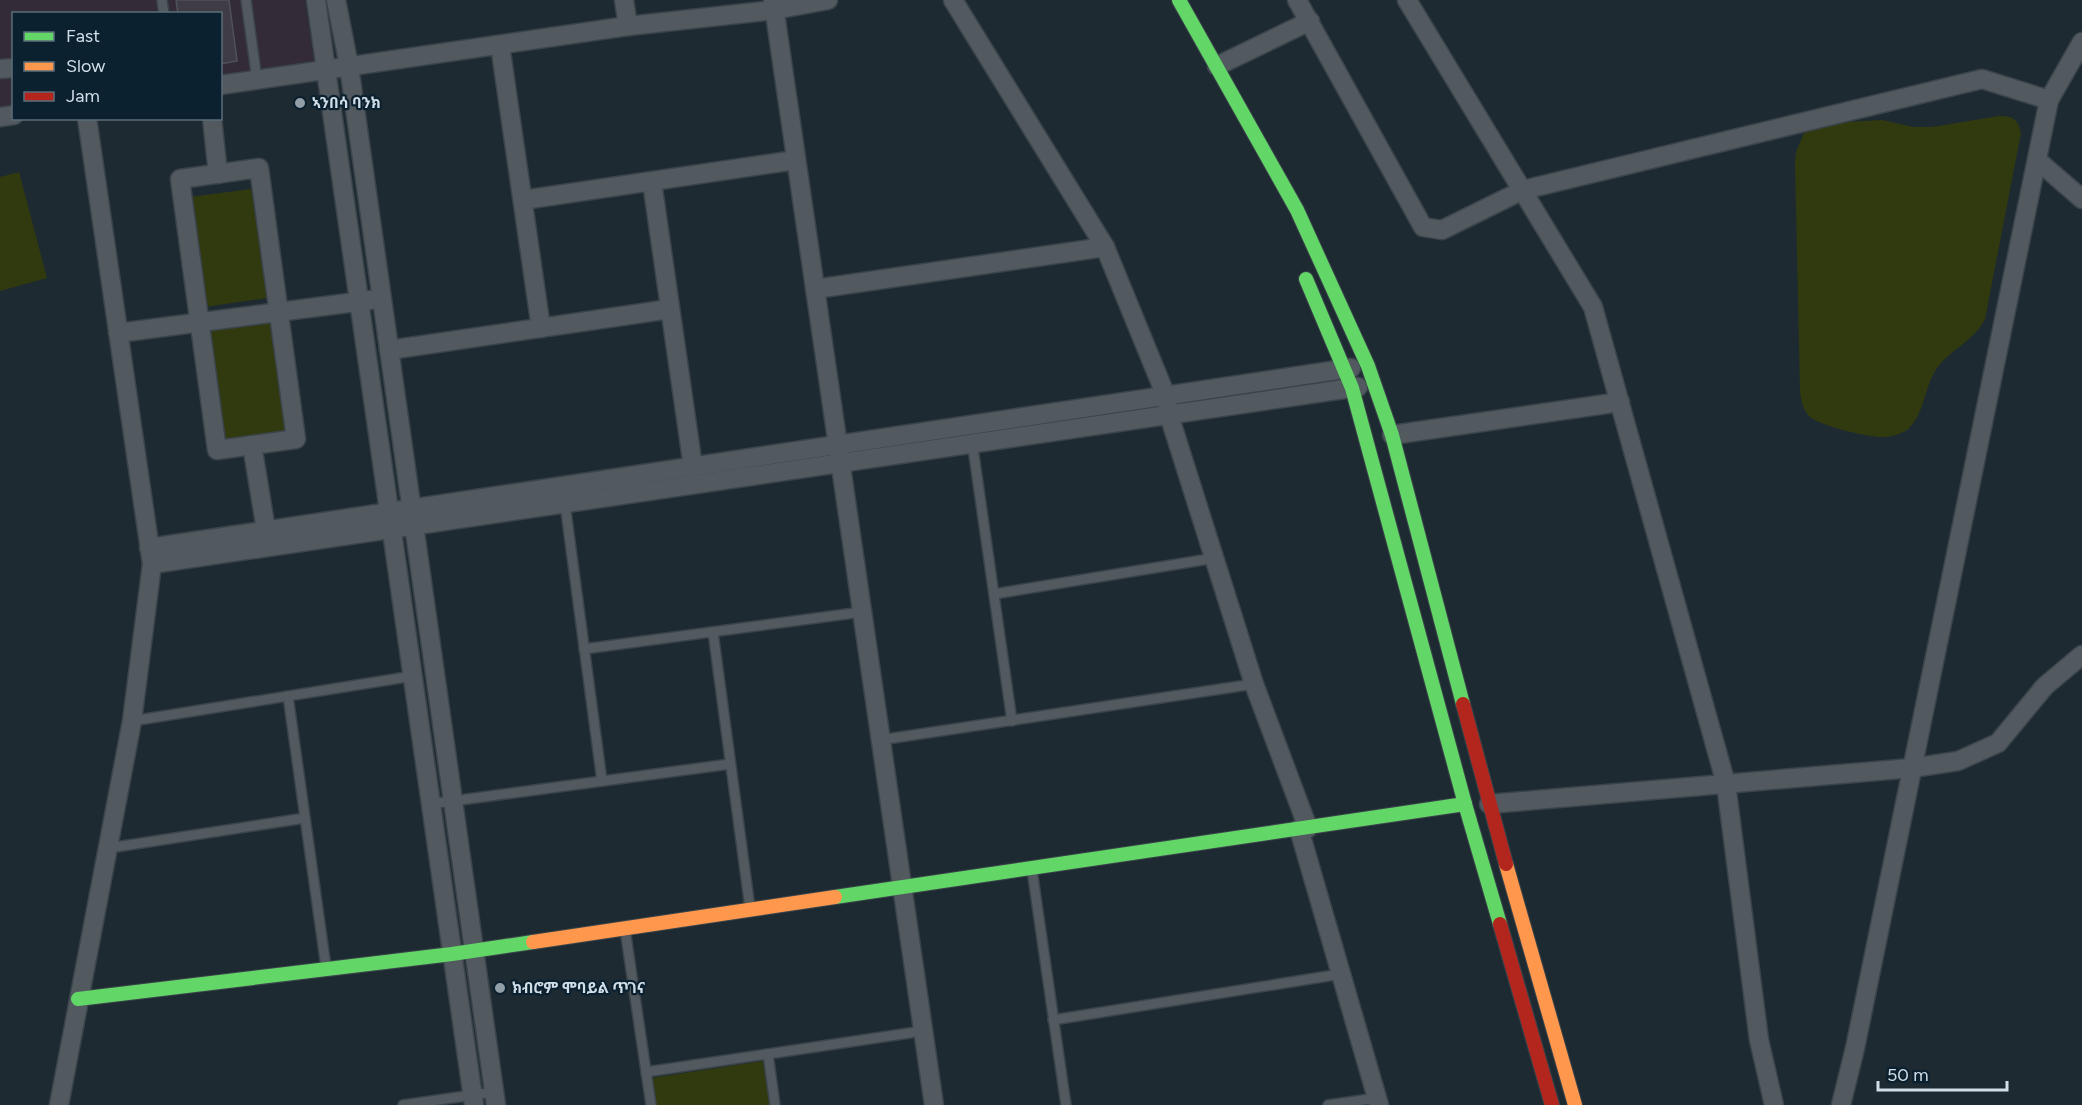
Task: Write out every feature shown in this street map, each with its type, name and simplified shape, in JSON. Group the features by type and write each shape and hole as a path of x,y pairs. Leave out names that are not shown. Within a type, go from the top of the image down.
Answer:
{"main road":[{"path":"1179,0 1297,210 1368,366 1392,435 1489,804 1575,1105"},
{"path":"1299,263 1352,388 1465,804 1552,1105"},
{"path":"78,999 474,951 1465,804"},
{"path":"1534,1043 1556,1037"}],"street":[{"path":"316,0 473,1100"},
{"path":"336,0 349,66 495,1098"},
{"path":"624,0 628,26"},
{"path":"222,85 774,5 828,0"},
{"path":"953,0 1105,247 1166,396 1169,415 1254,684 1304,828 1341,974 1378,1102"},
{"path":"1297,0 1423,227 1442,230 1523,190 1982,79 2049,100"},
{"path":"1407,0 1593,307 1726,784 1759,1040 1774,1105"},
{"path":"774,5 934,1105"},
{"path":"1217,66 1310,21"},
{"path":"1841,1105 1855,1048 2049,100 2082,42"},
{"path":"500,45 541,328"},
{"path":"59,1105 132,720 151,556 87,120"},
{"path":"212,120 218,174"},
{"path":"523,200 796,160"},
{"path":"2037,160 2082,199"},
{"path":"259,168 297,438 217,450 180,179 218,174 259,168"},
{"path":"652,182 693,467"},
{"path":"815,289 1105,247"},
{"path":"118,333 382,299"},
{"path":"389,350 670,309"},
{"path":"412,517 565,504 839,454 969,426 1368,366"},
{"path":"151,556 390,521 693,467 972,444 1374,385"},
{"path":"1392,435 1620,402"},
{"path":"252,445 268,539"},
{"path":"1489,804 1912,768 1958,760 1998,743 2045,686 2082,655"}],"lane":[{"path":"246,0 257,80"},
{"path":"969,426 1012,721"},
{"path":"565,504 602,781"},
{"path":"994,594 1215,558"},
{"path":"584,649 862,612"},
{"path":"713,632 750,911"},
{"path":"132,720 413,676"},
{"path":"880,740 1254,684"},
{"path":"288,696 326,969"},
{"path":"430,804 730,764"},
{"path":"109,848 305,818"},
{"path":"1032,869 1066,1105"},
{"path":"625,929 651,1105"},
{"path":"1053,1020 1341,974"},
{"path":"646,1072 923,1031"},
{"path":"768,1054 776,1105"},
{"path":"404,1105 495,1098"},
{"path":"1328,1105 1378,1102"}],"shaded area":[{"path":"0,0 305,0 314,61 222,75 222,12 12,12 12,105 0,107"}],"green space":[{"path":"1999,116 2014,119 2021,133 1985,319 1980,327 1937,368 1917,417 1905,431 1885,437 1869,436 1824,424 1810,417 1802,402 1800,392 1795,163 1796,152 1806,128 1817,124 1882,120 1913,127 1932,127"},
{"path":"19,172 47,278 0,291 0,177"},
{"path":"251,189 267,298 205,307 190,197"},
{"path":"271,321 286,431 225,439 210,330"},
{"path":"763,1061 770,1105 656,1105 652,1078"}],"building":[{"path":"176,0 229,0 237,61 222,64 222,12 178,12"}],"traffic: fast":[{"path":"1179,0 1297,210 1368,366 1392,435 1463,704"},
{"path":"1306,279 1352,388 1500,924"},
{"path":"835,897 1465,804"},
{"path":"78,999 452,954 533,942"}],"traffic: slow":[{"path":"1506,864 1575,1105"},
{"path":"533,942 835,897"}],"traffic: jam":[{"path":"1463,704 1506,864"},
{"path":"1500,924 1552,1105"}],"place":[{"name":"ኣንበሳ ባንክ","path":"300,103"},
{"name":"ክብሮም ሞባይል ጥገና","path":"500,988"}]}
